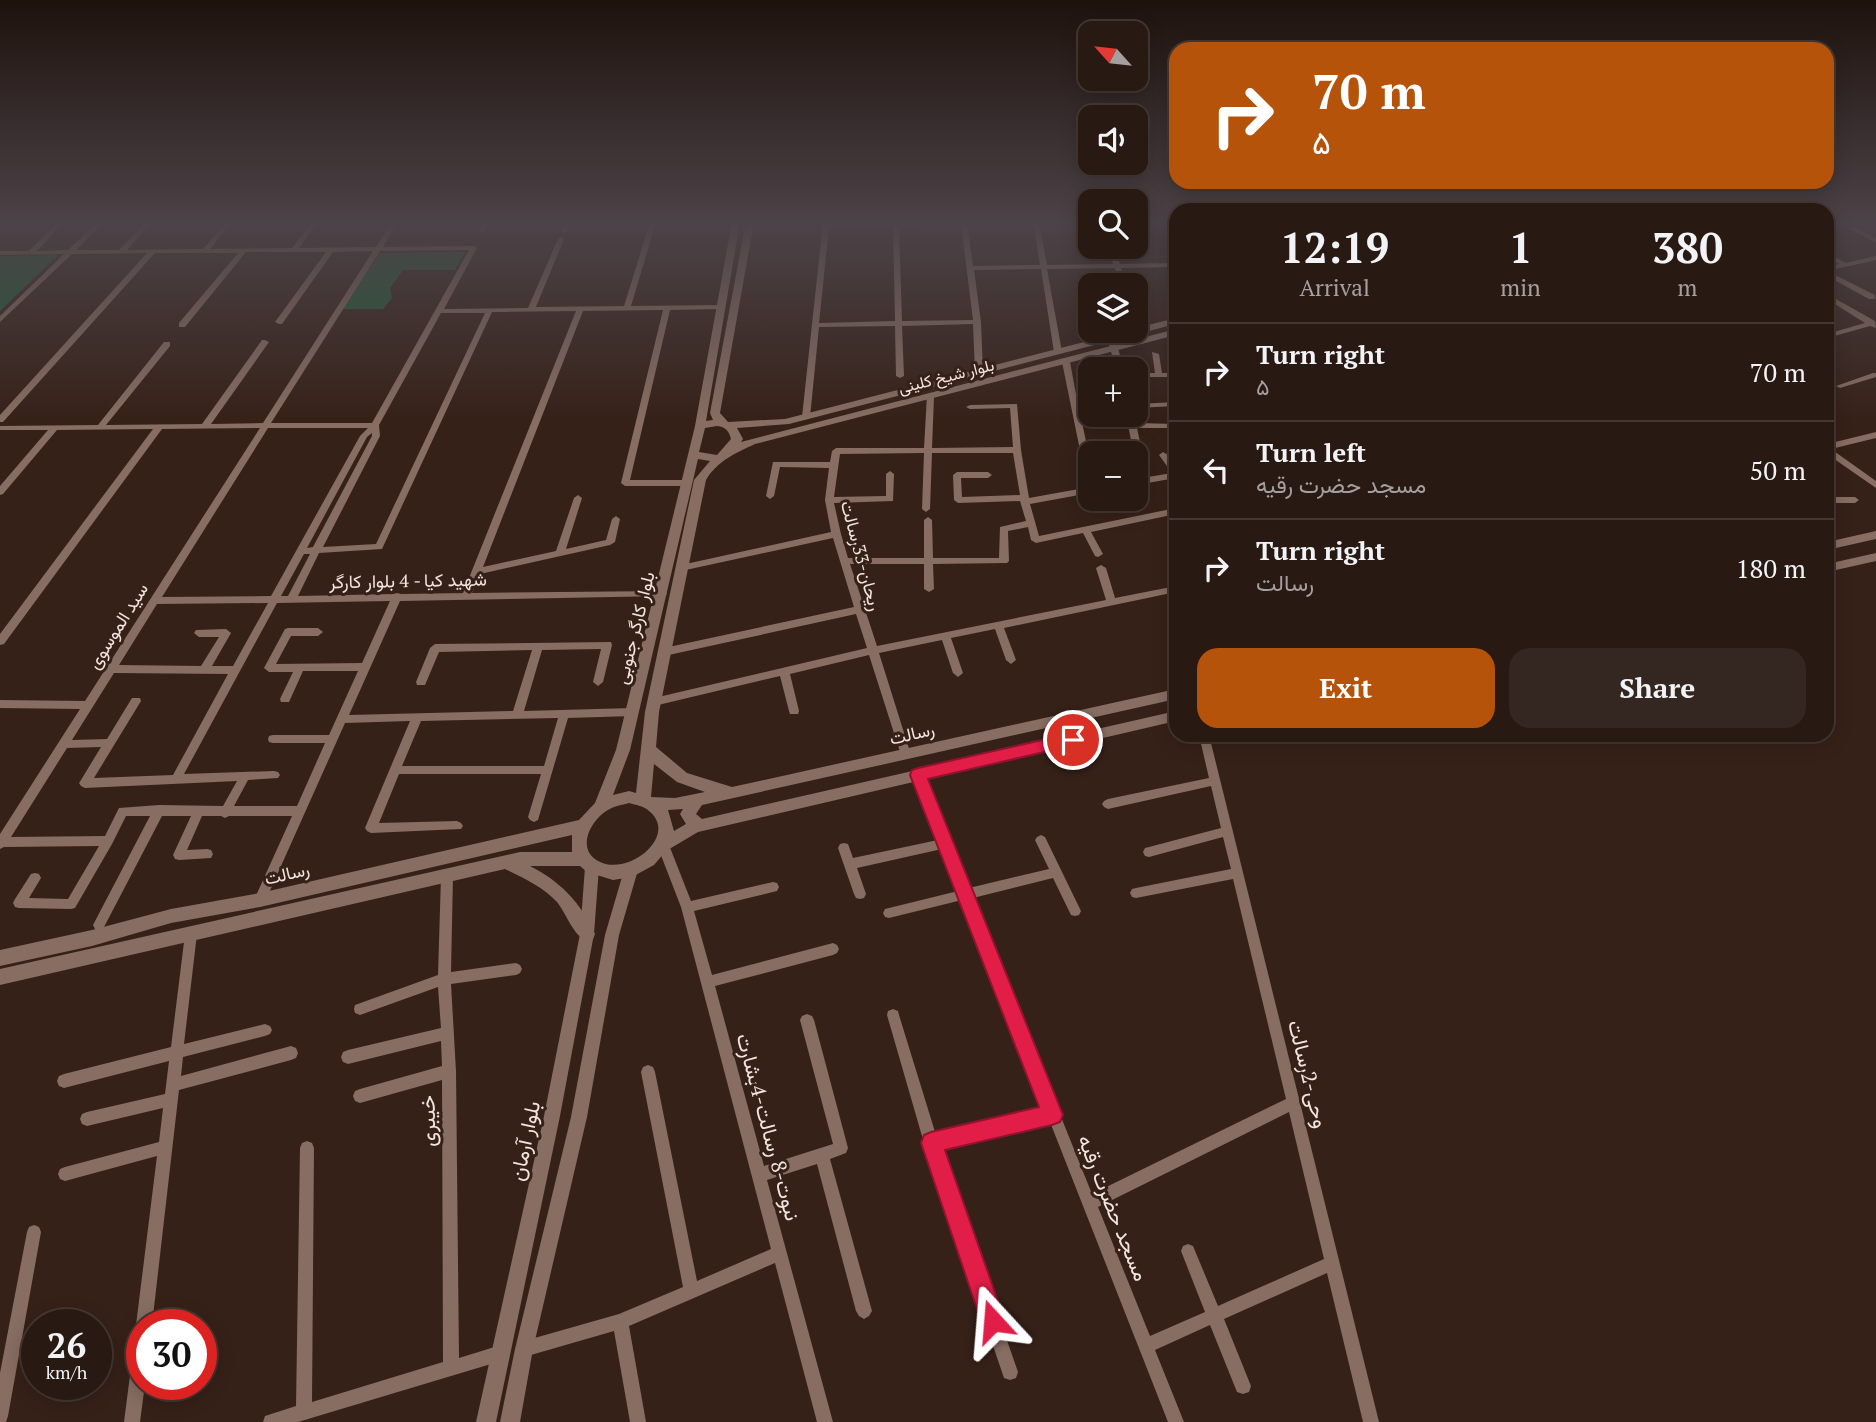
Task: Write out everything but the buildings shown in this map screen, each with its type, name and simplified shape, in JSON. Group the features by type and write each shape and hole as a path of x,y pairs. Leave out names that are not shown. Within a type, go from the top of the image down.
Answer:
{"main road":[{"path":"699,426 724,288"},
{"path":"693,455 720,456 737,439 736,433 716,418 715,413 738,288"},
{"name":"بلوار شیخ کلینی","path":"1148,328 1169,323"},
{"name":"بلوار شیخ کلینی","path":"1148,337 1169,333"},
{"name":"بلوار شیخ کلینی","path":"699,426 764,424 806,417 1058,352 1113,343"},
{"name":"بلوار شیخ کلینی","path":"720,456 769,438 1066,362 1113,343"},
{"path":"764,424 760,427 759,434 769,438"},
{"name":"بلوار کارگر جنوبی","path":"601,806 623,750 633,712 699,426"},
{"name":"بلوار کارگر جنوبی","path":"649,801 647,748 681,568 700,480 705,469 720,456"},
{"path":"1834,544 1876,535"},
{"path":"1834,566 1876,557"},
{"name":"رسالت","path":"649,801 697,800 741,792 1169,696"},
{"path":"663,845 667,822 663,811 649,801 622,799 601,806 583,826 579,849 588,863 617,872 631,870 655,855 663,845 700,825 1169,718"},
{"path":"647,748 665,768 685,782 741,792"},
{"path":"697,800 688,814 692,821 700,825"},
{"name":"رسالت","path":"0,958 92,938 171,916 260,900 583,826"},
{"name":"رسالت","path":"0,977 506,862 555,857 588,863"},
{"path":"506,862 550,885 566,898 587,934"}],"street":[{"path":"0,320 33,288"},
{"path":"0,420 120,288"},
{"path":"182,326 213,288"},
{"path":"279,322 303,288"},
{"name":"سید الموسوی","path":"1,843 351,288"},
{"path":"176,779 364,436 375,425 452,288"},
{"path":"531,310 540,288"},
{"path":"627,309 633,288"},
{"path":"806,417 820,288"},
{"path":"898,288 900,376"},
{"path":"972,288 979,372"},
{"path":"1048,288 1058,352"},
{"path":"1856,288 1872,298"},
{"path":"1834,300 1874,325"},
{"path":"439,311 720,307"},
{"path":"667,308 625,483 685,483"},
{"path":"467,595 580,309"},
{"path":"303,551 379,547 490,310"},
{"path":"816,325 976,322"},
{"path":"1834,334 1874,325"},
{"path":"205,426 265,342"},
{"path":"1113,343 1117,357"},
{"path":"100,427 167,344"},
{"path":"1155,354 1159,374"},
{"path":"1066,362 1078,422"},
{"path":"1148,374 1169,375"},
{"path":"1840,386 1876,376"},
{"path":"926,509 930,397"},
{"path":"1148,405 1169,404"},
{"path":"970,407 1014,406 1017,450 1025,500 1036,540 1169,512"},
{"path":"0,428 375,425"},
{"path":"291,598 376,436 375,425"},
{"path":"1148,425 1169,426"},
{"path":"0,641 159,427"},
{"path":"1079,427 1084,453 1137,447 1132,427"},
{"path":"0,492 54,428"},
{"path":"1834,446 1876,435"},
{"path":"770,496 776,464 834,466 836,451 1017,450"},
{"path":"1163,455 1169,464"},
{"path":"1834,458 1876,485"},
{"name":"ریحان-33رسالت","path":"834,466 829,500 836,534 906,755"},
{"path":"1859,473 1876,470"},
{"path":"829,500 890,499 890,474"},
{"path":"988,475 957,475 958,500 1025,500 1078,493"},
{"path":"1148,480 1169,475"},
{"path":"338,484 352,484"},
{"path":"560,552 578,498"},
{"path":"1834,500 1855,500"},
{"path":"476,572 610,542 616,519"},
{"path":"928,520 929,589"},
{"path":"844,561 1004,561 1003,529 1032,523"},
{"path":"1086,530 1098,554"},
{"path":"681,568 836,534"},
{"path":"1101,568 1111,602"},
{"path":"654,702 871,651 1169,590"},
{"name":"شهید کیا - 4 بلوار کارگر","path":"155,601 662,594"},
{"path":"260,900 397,596"},
{"path":"664,652 858,610"},
{"path":"998,625 1011,660"},
{"path":"318,632 288,632 269,668 365,667"},
{"path":"199,633 226,633 204,670"},
{"path":"945,636 958,673"},
{"path":"422,682 435,648 607,645 598,681"},
{"path":"517,715 538,646"},
{"path":"285,699 300,668"},
{"path":"112,669 237,670"},
{"path":"784,671 794,711"},
{"path":"136,701 85,783 274,775"},
{"path":"0,704 89,705"},
{"path":"342,719 633,712"},
{"path":"534,817 564,713"},
{"path":"417,717 371,828 457,826"},
{"path":"273,739 332,739"},
{"name":"وحی-2رسالت","path":"1206,742 1371,1422"},
{"path":"64,744 110,743"},
{"path":"395,770 547,770"},
{"name":"مسجد حضرت رقیه","path":"918,775 1176,1422"},
{"path":"225,813 245,776"},
{"path":"1108,804 1215,781"},
{"path":"99,925 159,810"},
{"path":"35,878 19,903 71,904 123,811 300,811"},
{"path":"198,813 179,855 207,854"},
{"path":"0,823 14,823"},
{"path":"1149,852 1227,831"},
{"path":"1041,840 1075,911"},
{"path":"1,843 108,841"},
{"path":"850,864 945,843"},
{"name":"نبوت-8 رسالت-4بشارت","path":"663,845 687,907 825,1422"},
{"path":"845,848 860,894"},
{"name":"بلوار آرمان","path":"486,1422 552,1116 587,934 588,863"},
{"path":"510,1422 524,1349 579,1117 612,935 631,870"},
{"path":"888,913 1056,872"},
{"path":"1136,893 1238,873"},
{"name":"خیبری","path":"447,876 444,979 449,1071 451,1366"},
{"path":"687,907 773,887"},
{"path":"146,1309 191,934"},
{"path":"707,982 832,949"},
{"path":"360,1009 444,979 516,969"},
{"path":"893,1015 931,1143 1010,1372"},
{"path":"759,1175 841,1148 807,1020"},
{"path":"64,1081 265,1030"},
{"path":"348,1057 448,1033"},
{"path":"88,1119 291,1053"},
{"path":"360,1096 449,1071"},
{"path":"648,1072 691,1291"},
{"path":"1088,1204 1293,1103"},
{"path":"931,1143 1052,1115"},
{"path":"65,1174 166,1147"},
{"path":"295,1417 307,1148"},
{"path":"822,1154 864,1311"},
{"path":"0,1416 34,1232"},
{"path":"1188,1251 1243,1386"},
{"path":"524,1349 620,1322 779,1253"},
{"path":"1145,1346 1333,1263"},
{"path":"620,1322 638,1422"},
{"path":"271,1422 295,1417 451,1366 501,1353"},
{"path":"132,1422 135,1400"}],"green space":[{"path":"0,288 23,288 0,311"},
{"path":"355,288 390,288 392,298 383,309 341,309"}],"route":[{"path":"993,1321 931,1143 1052,1115 918,775 1073,740"}]}
